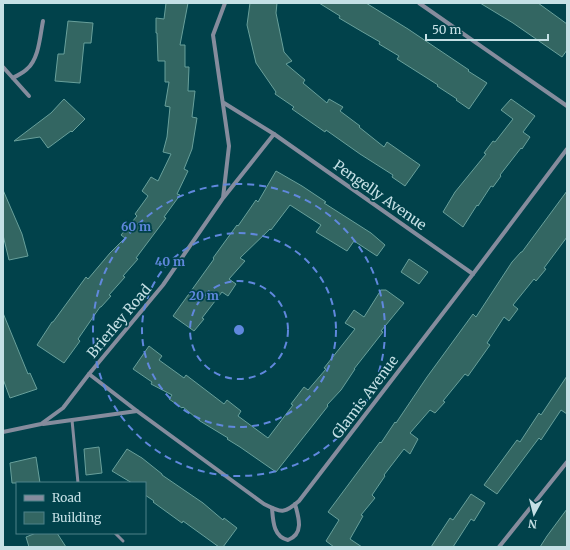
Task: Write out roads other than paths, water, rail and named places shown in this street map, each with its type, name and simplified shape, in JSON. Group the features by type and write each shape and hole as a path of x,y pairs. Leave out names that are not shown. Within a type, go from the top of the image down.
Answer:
{"street":[{"name":"Brierley Road","path":"3,432 41,424 63,408 89,374 163,285 223,198 229,146 214,35 225,3"},
{"path":"419,3 567,106"},
{"path":"13,78 32,64 36,56 43,21"},
{"path":"3,67 29,96"},
{"name":"Pengelly Avenue","path":"224,102 274,134 473,274"},
{"path":"223,198 274,134"},
{"name":"Glamis Avenue","path":"296,504 567,149"},
{"path":"89,374 264,504 280,511 289,510 296,504 300,520 296,535 288,540 279,536 275,531 272,508"},
{"path":"41,424 138,411"},
{"path":"499,547 567,462"}],"lane":[{"path":"72,420 78,482"},
{"path":"116,534 123,541"}]}
